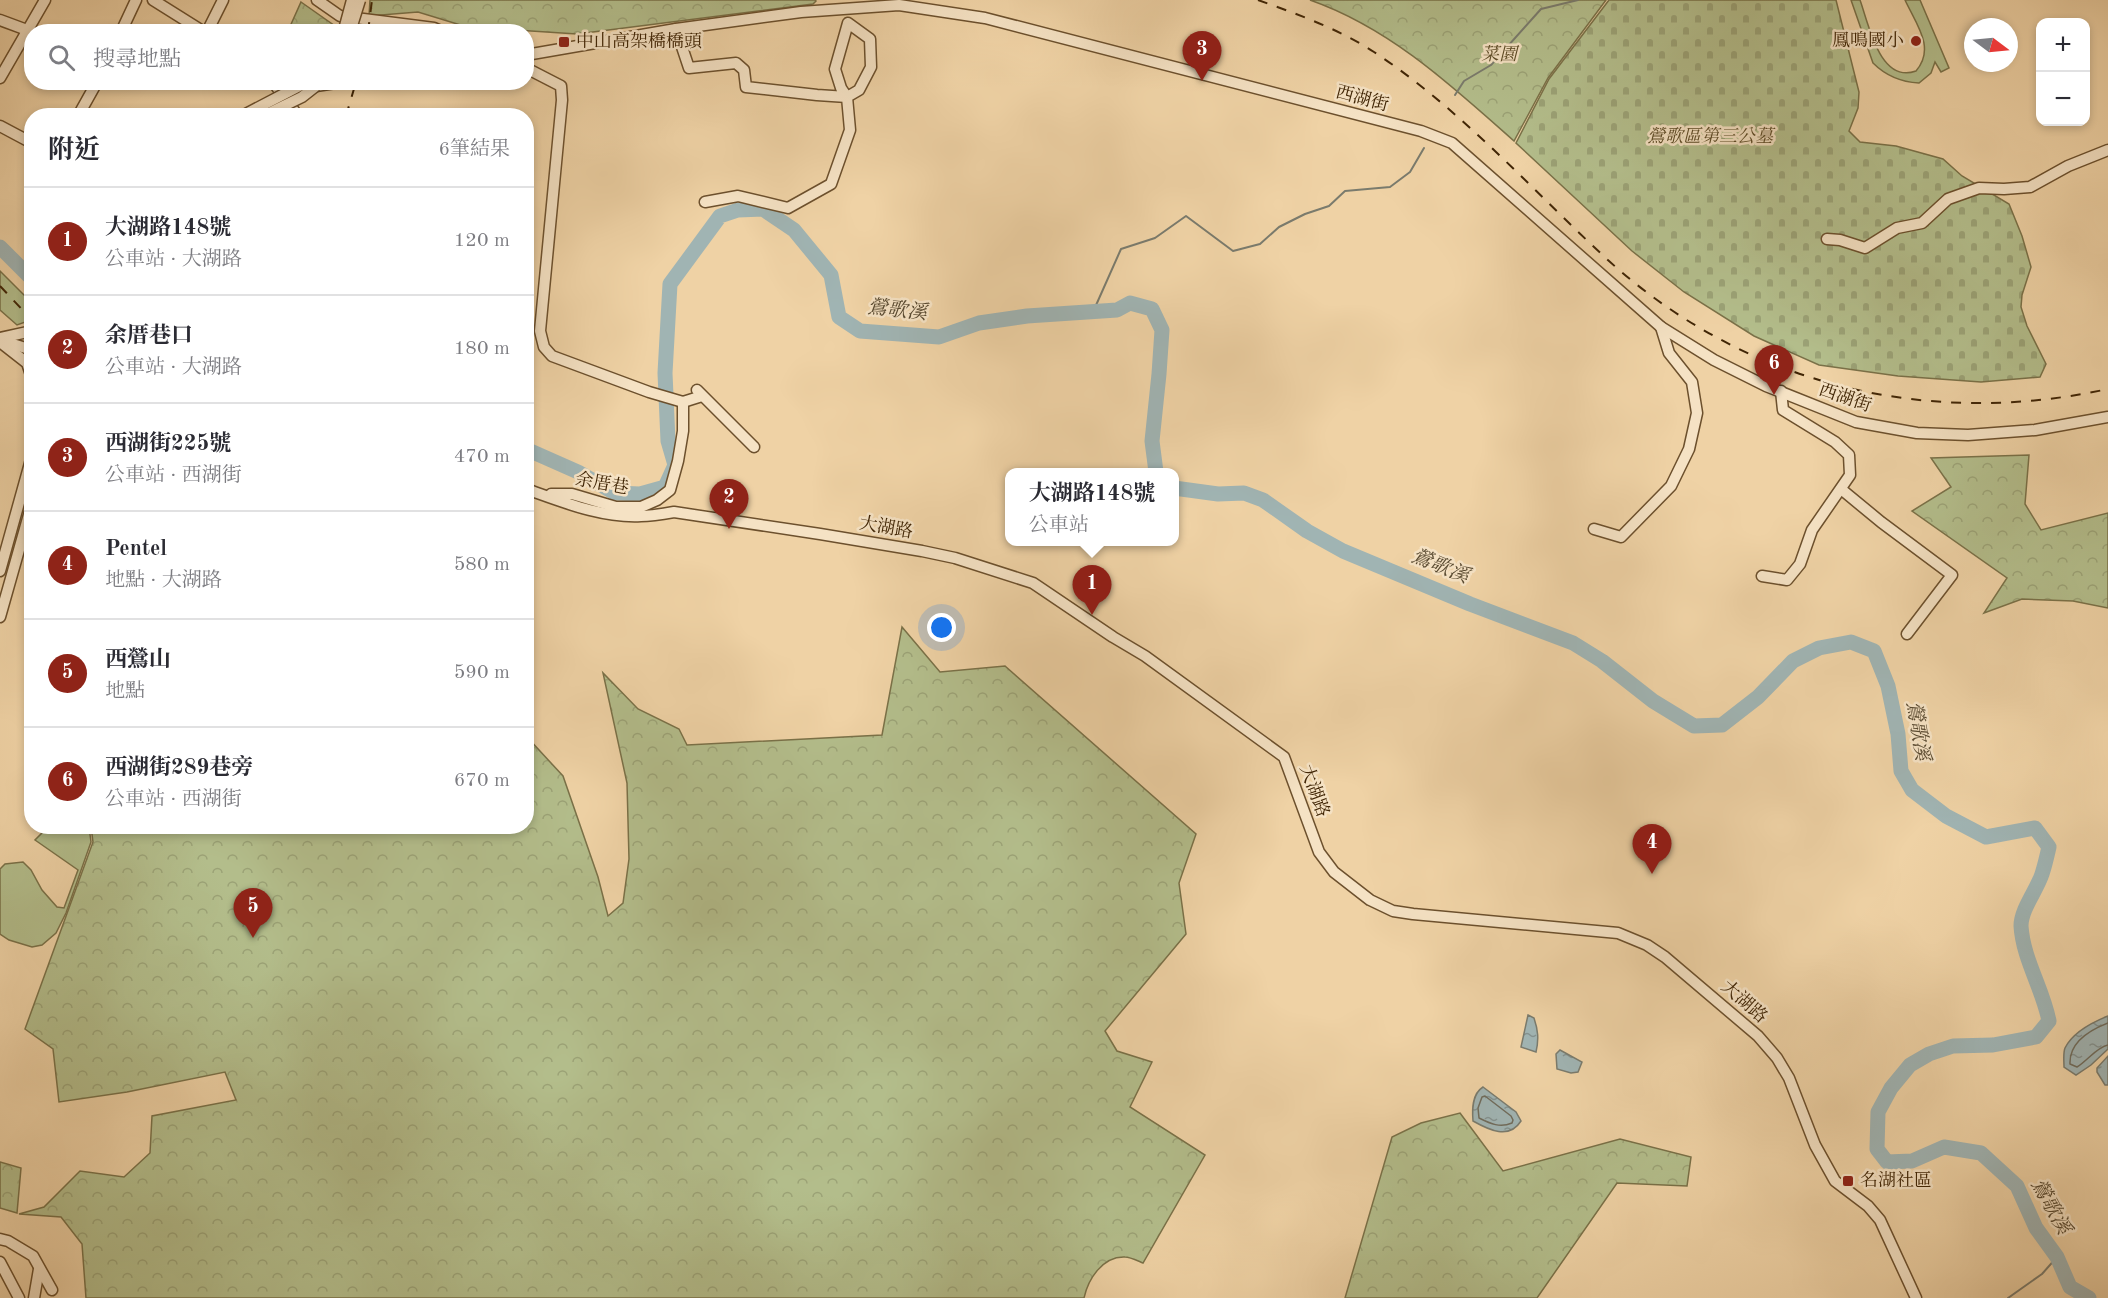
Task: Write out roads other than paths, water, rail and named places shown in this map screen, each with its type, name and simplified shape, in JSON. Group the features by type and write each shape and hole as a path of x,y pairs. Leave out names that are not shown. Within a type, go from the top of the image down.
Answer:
{"street":[{"path":"31,24 45,0"},
{"path":"125,24 136,0"},
{"path":"153,0 193,24"},
{"path":"210,24 223,0"},
{"path":"317,0 340,16 403,24"},
{"path":"344,24 352,0"},
{"path":"352,24 360,0"},
{"name":"西湖街","path":"534,54 676,29 801,12 899,5 985,18 1421,131 1452,143 1661,327 1714,360 1781,392 1856,422 1917,433 1968,435 2035,430 2108,417"},
{"path":"0,20 24,29"},
{"path":"676,29 689,68 736,63 744,70 746,87 817,95 846,96 859,90 871,67 870,39 848,24 836,69 841,88 846,96 850,130 831,184 788,208 738,196 705,202"},
{"path":"0,78 24,35"},
{"path":"534,72 561,86 562,100 540,331 544,347 552,356 649,392 683,402 699,393 754,447"},
{"path":"82,108 93,90"},
{"path":"279,90 292,108"},
{"path":"259,108 297,90"},
{"path":"279,108 302,97 307,90"},
{"path":"0,126 24,140"},
{"path":"1827,240 1840,240 1864,248 1897,228 1922,224 1948,199 1979,188 2030,187 2068,166 2108,150"},
{"path":"1594,529 1622,537 1671,486 1689,449 1697,413 1692,382 1669,352 1661,327"},
{"path":"0,340 24,333"},
{"path":"0,340 24,348"},
{"path":"0,340 24,360"},
{"path":"1762,576 1787,580 1800,564 1812,530 1851,475 1850,455 1835,442 1783,410 1781,392"},
{"name":"余厝巷","path":"542,494 572,494 616,507 641,507 657,500 670,490 678,461 683,431 683,402"},
{"path":"0,571 24,485"},
{"path":"1841,489 1952,575 1907,634"},
{"name":"大湖路","path":"534,492 584,509 612,515 640,516 674,512 890,545 955,558 1033,583 1145,656 1284,757 1319,852 1334,872 1370,900 1393,910 1413,914 1618,933 1647,945 1665,957 1758,1036 1777,1058 1789,1078 1815,1145 1835,1181 1868,1206 1880,1220 1916,1298"},
{"path":"0,617 24,532"},
{"path":"0,1239 8,1241 33,1256 52,1290"},
{"path":"0,1262 19,1298"},
{"path":"34,1298 39,1269"}],"water":[{"path":"1528,1015 1534,1018 1536,1027 1538,1039 1536,1052 1521,1047"},
{"path":"2108,1016 2108,1049 2076,1075 2064,1067 2064,1050 2073,1037"},
{"path":"1560,1050 1582,1062 1578,1072 1571,1073 1557,1069 1556,1054"},
{"path":"2108,1056 2108,1085 2105,1085 2097,1068"},
{"path":"1483,1087 1516,1112 1521,1121 1516,1127 1505,1132 1498,1132 1473,1121 1475,1098"}],"waterway":[{"path":"1455,95 1464,81 1491,65 1541,9 1578,0"},
{"path":"1093,312 1121,249 1155,238 1186,216 1233,251 1260,244 1279,227 1305,214 1329,206 1345,191 1390,187 1410,172 1424,148"},
{"name":"鶯歌溪","path":"534,453 578,472 615,493 640,494 665,487 675,465 668,441 665,373 670,284 720,216 738,210 763,209 794,230 831,275 839,317 860,331 939,337 979,323 1027,316 1117,310 1130,303 1152,309 1162,330 1152,441 1155,468"},
{"name":"鶯歌溪","path":"0,247 24,271"},
{"name":"鶯歌溪","path":"1179,489 1218,494 1244,493 1263,500 1307,531 1343,551 1470,604 1573,643 1602,661 1653,701 1694,726 1722,725 1758,697 1793,661 1819,648 1851,642 1874,651 1888,686 1898,734 1901,771 1912,790 1946,816 1986,837 2035,828 2049,847 2040,880 2026,906 2021,926 2025,950 2049,1021 2036,1037 1993,1045 1953,1046 1929,1054 1910,1065 1891,1088 1878,1112 1877,1149 1887,1162 1912,1161 1944,1147 1981,1153 2017,1186 2036,1228 2057,1257 2070,1287 2089,1298"},
{"path":"2008,1298 2042,1274 2057,1257"}],"railway":[{"path":"369,24 372,0"},
{"path":"1258,0 1332,29 1374,52 1437,99 1467,125 1609,261 1663,304 1720,339 1780,367 1843,386 1907,399 1973,403 2041,400 2108,389"},
{"path":"348,108 354,90"},
{"path":"0,286 24,312"}],"place":[{"name":"鳳鳴國小","path":"1916,41"},
{"name":"中山高架橋橋頭","path":"564,42"},
{"name":"西湖街225號","path":"1202,81"},
{"name":"西湖街289巷旁","path":"1774,395"},
{"name":"余厝巷口","path":"729,529"},
{"name":"大湖路148號","path":"1092,615"},
{"name":"Pentel","path":"1652,874"},
{"name":"西鶯山","path":"253,938"},
{"name":"名湖社區","path":"1848,1181"}],"park label":[{"name":"菜園","path":"1499,55"},
{"name":"鶯歌區第三公墓","path":"1710,137"}]}
